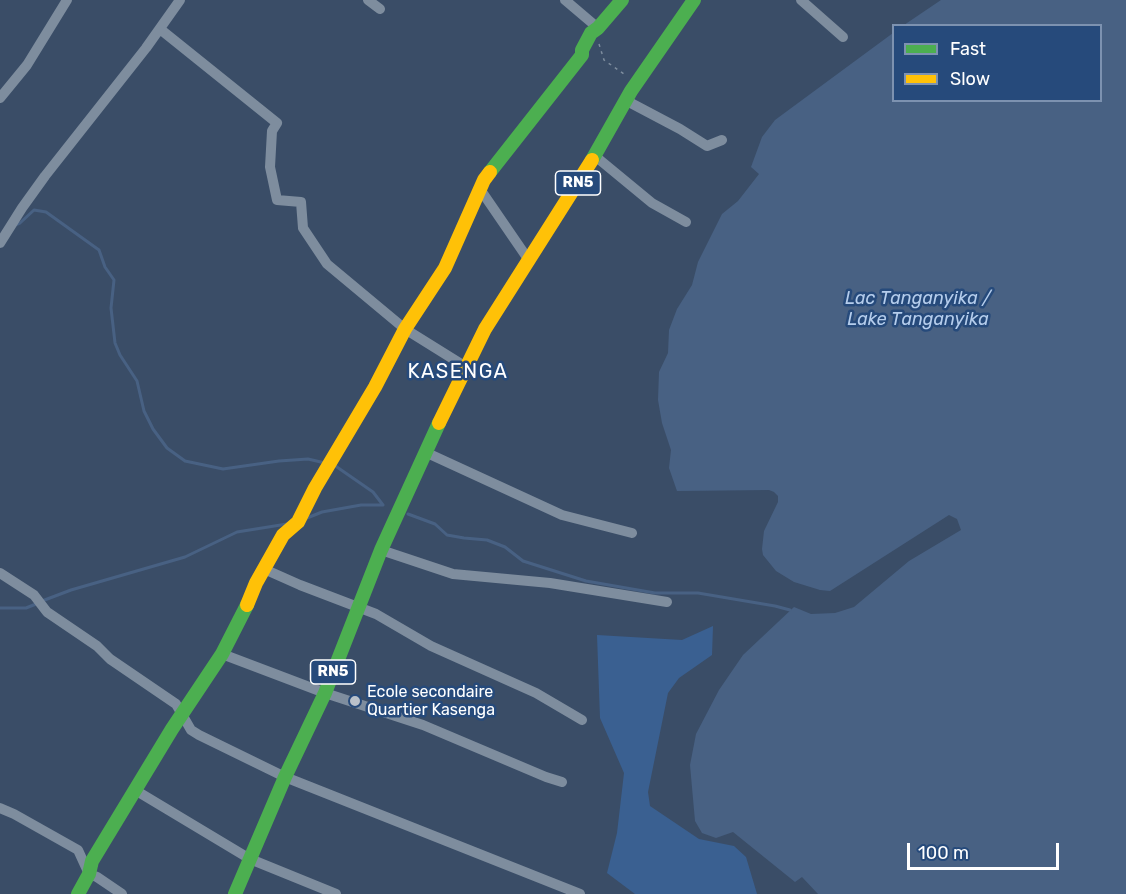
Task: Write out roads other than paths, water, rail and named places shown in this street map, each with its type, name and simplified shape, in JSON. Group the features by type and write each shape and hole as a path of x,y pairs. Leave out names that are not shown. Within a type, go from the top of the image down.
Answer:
{"main road":[{"path":"78,894 89,874 92,861 222,654 283,535 298,522 315,488 375,387 405,329 446,268 484,180 582,55 588,38 622,0"},
{"name":"RN5","path":"235,894 285,777 326,693 381,550 425,452 485,329 595,156 631,92 694,0"}],"street":[{"path":"0,98 27,65 66,0"},
{"path":"0,243 45,176 180,0"},
{"path":"368,0 380,9"},
{"path":"565,0 598,28"},
{"path":"801,0 843,37"},
{"path":"160,29 277,123 272,131 270,167 277,200 301,201 303,228 327,264 405,329 466,367"},
{"path":"627,101 707,146 722,140"},
{"path":"595,156 652,203 686,222"},
{"path":"480,189 528,259"},
{"path":"425,452 562,515 632,533"},
{"path":"381,550 453,574 550,583 667,602"},
{"path":"264,569 376,614 449,655 536,693 582,720"},
{"path":"0,573 34,595 47,612 97,646 110,659 176,704 191,730 285,777 580,894"},
{"path":"222,654 423,726 562,782"},
{"path":"135,790 250,860 336,894"},
{"path":"0,808 78,850 89,874 122,894"}],"water":[{"name":"Lac Tanganyika / Lake Tanganyika","path":"941,0 1126,0 1126,894 818,894 802,877 795,882 733,832 716,838 702,833 695,821 690,765 696,734 719,690 743,655 794,607 811,614 835,613 854,607 909,561 961,530 957,519 949,515 830,591 820,590 794,582 776,571 763,555 764,531 778,502 778,496 774,492 769,490 677,491 669,468 671,450 662,423 658,400 659,372 668,353 669,330 677,309 692,285 698,262 722,214 738,201 759,174 751,167 762,137 775,120 892,34 892,102 1102,102 1102,24 905,24"}],"waterway":[{"path":"15,225 34,210 46,212 99,250 105,267 114,280 111,308 115,343 137,381 144,411 153,429 167,448 185,461 223,469 308,459 325,463"},
{"path":"334,465 373,492 383,505"},
{"path":"307,518 322,512 361,505 383,505"},
{"path":"408,514 435,524 447,535 487,540 505,547 523,561 586,581 655,593 698,593 790,610"},
{"path":"42,601 71,590 185,557 237,532 287,524"},
{"path":"0,608 26,608 36,604"}],"place":[{"name":"Ecole secondaire Quartier Kasenga","path":"355,701"}],"district":[{"name":"KASENGA","path":"458,372"}]}
